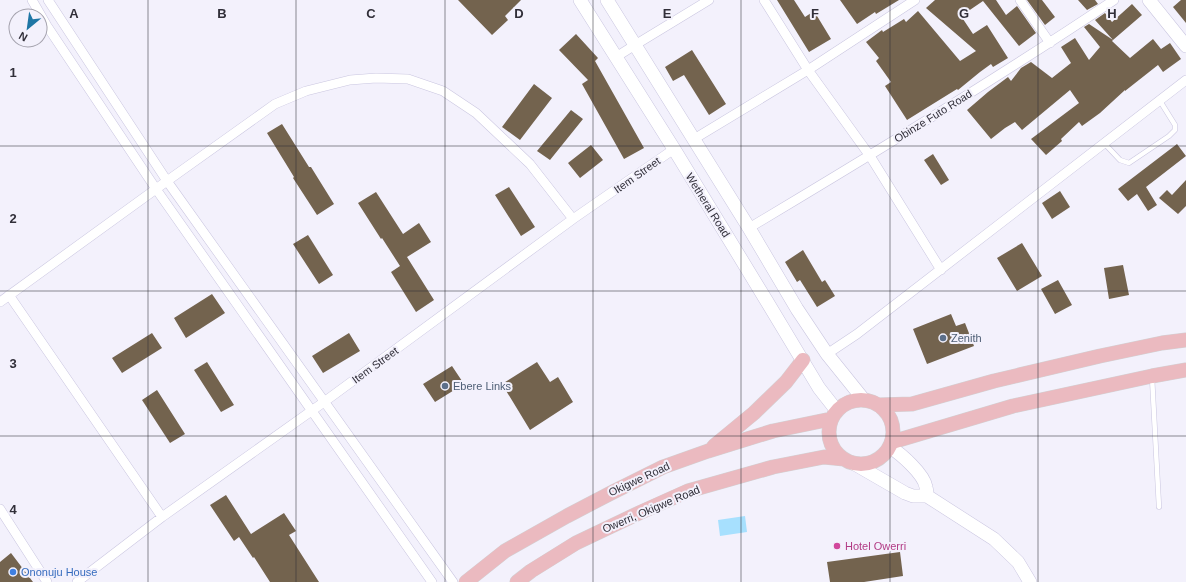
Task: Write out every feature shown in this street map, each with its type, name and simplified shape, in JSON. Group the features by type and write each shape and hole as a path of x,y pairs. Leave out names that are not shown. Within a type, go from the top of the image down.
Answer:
{"main road":[{"name":"Wetheral Road","path":"580,0 674,149 834,415"},
{"name":"Wetheral Road","path":"607,0 749,228 797,309 827,354 864,400"},
{"path":"1149,0 1186,46"},
{"path":"878,404 912,404 994,381 1100,356 1162,343 1186,340"},
{"path":"708,451 754,413 786,382 802,360"},
{"path":"891,444 1013,406 1186,370"},
{"path":"849,461 868,463 881,457 891,444 893,429 889,417 878,404 864,400 854,400 844,404 834,415 829,430 830,440 834,450 849,461 905,493 913,496 927,496 994,539 1018,562 1030,582"},
{"name":"Okigwe Road","path":"466,582 505,551 567,516 663,467 708,451 773,431 834,415"},
{"path":"891,444 906,459 922,479 926,486 927,496"},
{"name":"Owerri, Okigwe Road","path":"517,582 576,543 688,491 772,467 824,457 849,461"}],"street":[{"path":"32,0 47,26 156,189 432,582"},
{"path":"48,0 167,180 453,582"},
{"path":"616,57 708,0"},
{"path":"764,0 808,70 870,156 941,270"},
{"path":"694,139 808,70 915,0"},
{"path":"1020,0 1050,43"},
{"name":"Obinze Futo Road","path":"749,228 870,156 1050,43 1114,0"},
{"path":"0,302 167,180 275,104 306,91 350,80 376,78 408,79 443,91 476,113 530,164 573,220"},
{"path":"827,354 857,334 941,270 1186,80"},
{"name":"Item Street","path":"77,582 162,517 312,411 573,220 674,149"},
{"path":"9,295 162,517"},
{"path":"0,509 47,582"}],"lane":[{"path":"1104,143 1120,160 1129,163 1169,136 1175,130 1175,125 1160,100"},
{"path":"1152,376 1159,507"}],"water":[{"path":"745,516 747,532 720,536 718,520"}],"building":[{"path":"458,0 521,0 505,16 508,20 492,35"},
{"path":"777,0 794,0 805,17 814,11 831,39 809,52"},
{"path":"840,0 899,0 876,14 875,12 857,24"},
{"path":"935,0 996,0 1006,15 1017,6 1036,33 1019,46 983,1 961,16 973,34 987,25 1008,58 993,67 991,64 958,90 957,89 907,120 885,86 891,82 876,61 879,58 866,42 882,30 883,32 904,19 906,22 918,11 960,61 976,51 926,8"},
{"path":"1027,0 1042,0 1055,17 1045,25"},
{"path":"1078,0 1095,0 1098,4 1087,10"},
{"path":"1181,0 1186,0 1186,23 1173,7"},
{"path":"1132,4 1142,15 1113,40 1095,20 1105,13 1112,22"},
{"path":"1089,24 1113,40 1112,41 1130,58 1153,39 1161,49 1170,43 1181,59 1163,72 1158,65 1082,126 1079,122 1061,139 1062,141 1046,155 1031,139 1079,103 1070,90 1022,130 1015,122 991,139 967,110 1008,77 1011,81 1021,68 1031,62 1052,78 1071,63 1061,47 1075,38 1089,60 1100,47 1084,27"},
{"path":"576,34 598,58 595,61 644,148 624,159 582,84 588,80 559,50"},
{"path":"692,50 726,104 709,115 684,75 673,81 665,67"},
{"path":"534,84 552,98 520,140 502,127"},
{"path":"571,110 583,119 550,160 537,151"},
{"path":"282,124 334,204 317,215 293,178 294,177 267,133"},
{"path":"1177,144 1186,156 1146,187 1157,205 1148,211 1137,194 1128,201 1118,189"},
{"path":"591,145 603,160 580,178 568,163"},
{"path":"933,154 949,180 941,185 924,160"},
{"path":"1186,180 1186,206 1178,214 1159,198 1167,190 1172,195"},
{"path":"509,187 535,227 521,236 495,195"},
{"path":"1060,191 1070,207 1052,219 1042,203"},
{"path":"376,192 403,234 419,223 431,242 407,257 434,300 416,312 391,272 400,266 358,203"},
{"path":"308,235 333,275 319,284 293,244"},
{"path":"1022,243 1042,276 1017,291 997,258"},
{"path":"803,250 822,282 825,280 835,296 817,307 800,280 797,282 785,262"},
{"path":"1123,265 1129,295 1109,299 1104,268"},
{"path":"1058,280 1072,305 1055,314 1041,289"},
{"path":"212,294 225,313 186,338 174,318"},
{"name":"Zenith","path":"951,314 956,326 965,323 974,346 927,364 913,329"},
{"path":"152,333 162,348 122,373 112,358"},
{"path":"349,333 360,351 323,373 312,356"},
{"path":"207,362 234,405 221,412 194,370"},
{"path":"537,362 550,382 558,377 573,402 530,430 502,384"},
{"path":"452,366 464,384 435,402 423,384"},
{"path":"157,390 185,434 170,443 142,400"},
{"path":"226,495 251,534 284,513 296,531 289,535 319,582 270,582 239,537 234,541 210,505"},
{"path":"900,552 903,576 864,582 830,582 827,562"},
{"name":"Ononuju House","path":"11,553 33,582 0,582 0,562"}],"place":[{"name":"Zenith","path":"943,338"},
{"name":"Ebere Links","path":"445,386"},
{"name":"Hotel Owerri","path":"837,546"},
{"name":"Ononuju House","path":"13,572"}]}
